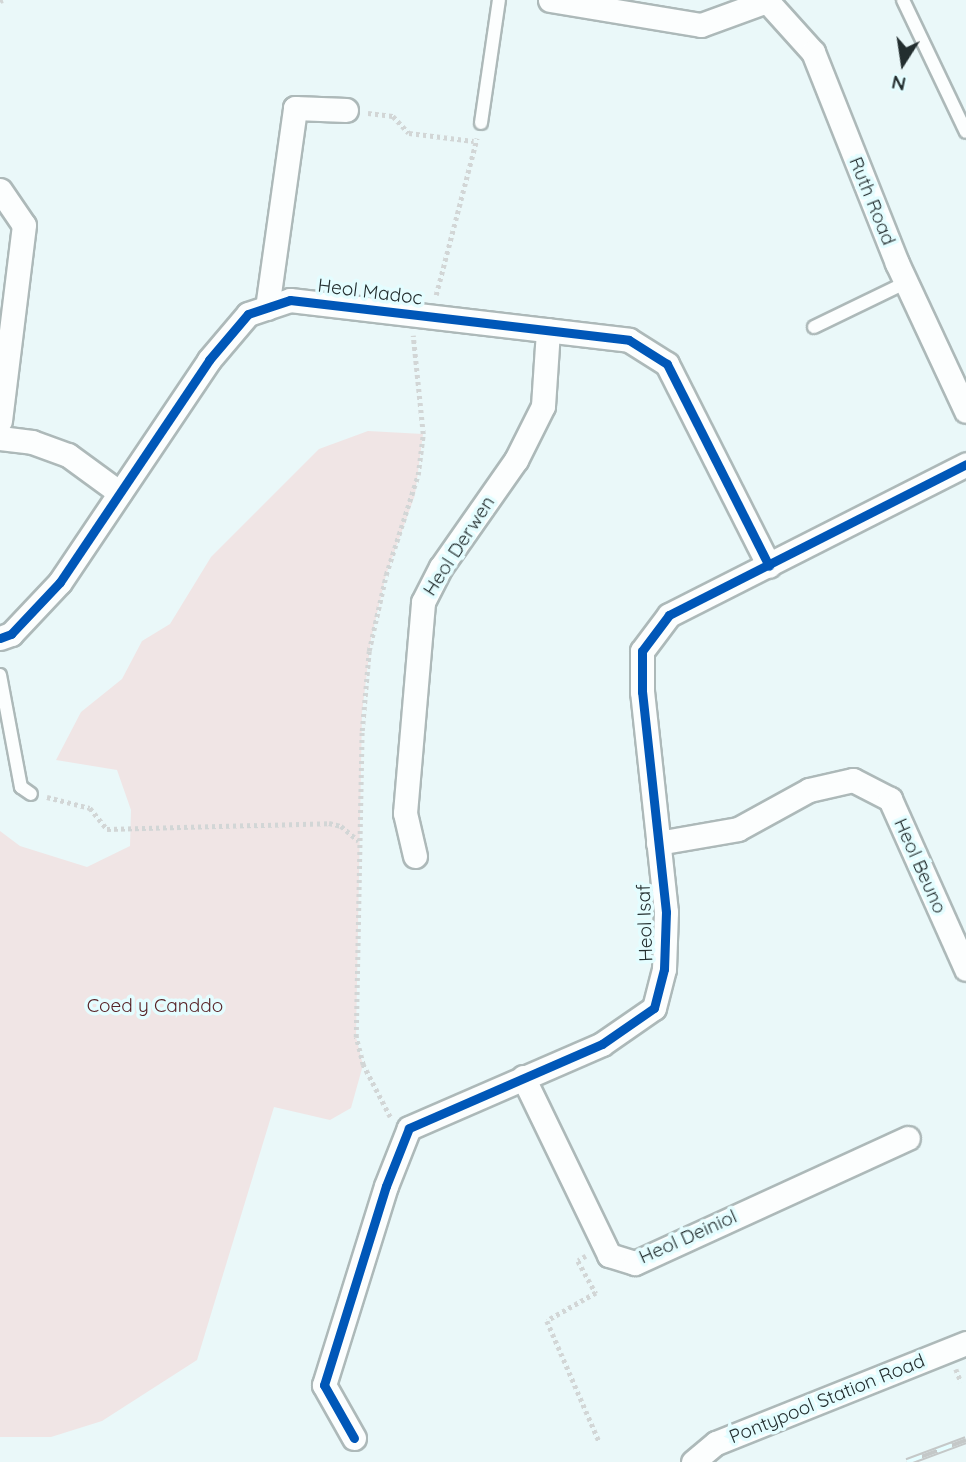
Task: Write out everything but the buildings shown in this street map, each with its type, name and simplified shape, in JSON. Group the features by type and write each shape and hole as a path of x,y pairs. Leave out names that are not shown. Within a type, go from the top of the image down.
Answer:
{"street":[{"path":"550,0 701,25 766,0"},
{"name":"Ruth Road","path":"766,0 813,52 905,282 966,411"},
{"path":"267,308 295,108 346,110"},
{"path":"0,190 24,225 0,421"},
{"name":"Heol Madoc","path":"0,638 11,634 60,582 209,360 248,314 290,300 629,340 667,364 769,566"},
{"name":"Heol Derwen","path":"415,856 405,813 423,602 441,567 516,460 543,406 548,330"},
{"path":"0,438 33,442 68,455 120,493"},
{"name":"Heol Isaf","path":"354,1438 324,1385 409,1128 602,1044 654,1008 664,969 666,912 642,692 642,651 668,615 966,464"},
{"name":"Heol Beuno","path":"658,843 738,830 809,790 853,780 890,799 966,969"},
{"path":"523,1077 604,1245"},
{"name":"Heol Deiniol","path":"604,1245 609,1255 635,1263 908,1138"},
{"name":"Pontypool Station Road","path":"693,1462 716,1443 966,1343"}],"lane":[{"path":"481,123 499,0"},
{"path":"903,0 966,132"},
{"path":"814,327 905,282"},
{"path":"0,675 20,787 31,794"}],"path":[{"path":"346,110 393,116 409,133 476,141"},
{"path":"404,1142 363,1065 356,1037 360,841 369,651 386,575 418,475 423,434 421,316 481,123"},
{"path":"31,794 78,802 99,814 107,829 329,823 341,826 360,841"},
{"path":"599,1441 547,1321 596,1293 578,1261 604,1245"}],"green space":[{"name":"Coed y Canddo","path":"368,431 423,434 415,495 386,575 371,639 362,713 356,1037 363,1065 351,1108 330,1120 274,1107 197,1360 102,1421 51,1437 0,1437 0,831 20,846 87,867 130,846 131,810 117,770 56,760 81,712 122,679 142,641 170,624 211,557 319,449"}],"railway":[{"path":"907,1462 966,1440"}],"cycle path":[{"path":"0,638 11,634 60,582 209,360 248,314 290,300 629,340 667,364 769,566"},
{"path":"354,1438 324,1385 386,1186 409,1128 602,1044 654,1008 664,969 666,912 642,692 642,651 669,615 966,464"}]}
